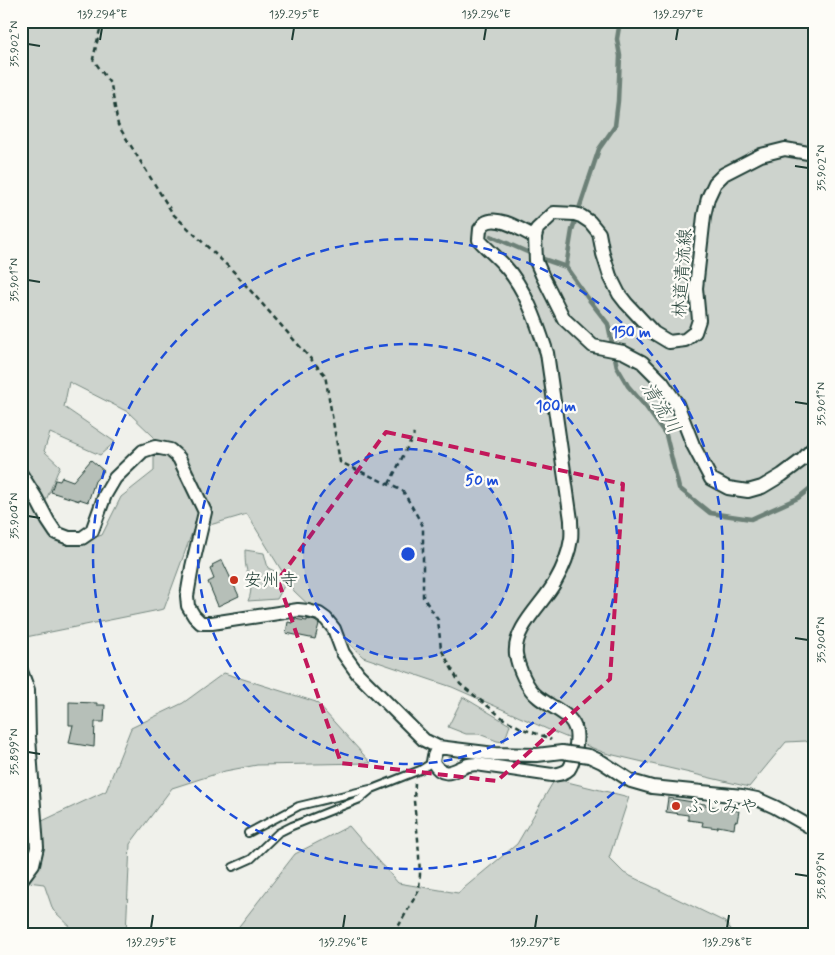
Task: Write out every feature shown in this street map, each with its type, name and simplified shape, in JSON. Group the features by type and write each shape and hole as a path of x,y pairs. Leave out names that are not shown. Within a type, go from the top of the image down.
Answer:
{"street":[{"name":"林道清流線","path":"535,237 537,229 554,213 578,215 590,222 599,233 610,276 626,304 654,333 669,342 685,340 695,332 699,320 696,288 704,216 708,198 715,184 724,174 761,155 785,148 814,154"},
{"path":"438,747 433,762 439,770 445,772 453,772 468,765 476,764 552,775 561,774 568,769 572,762 577,738 575,728 568,718 536,696 521,672 516,654 516,641 555,583 565,560 571,540 571,520 547,353 522,290 504,265 479,240 480,229 487,221 498,220 515,226 535,237 536,261 564,319 593,346 623,352 642,362 662,382 677,404 693,445 711,479 728,488 748,491 762,487 802,460 814,447"},
{"path":"21,474 56,533 69,538 82,538 92,531 105,496 115,478 142,451 155,447 170,450 179,458 205,512 187,596 188,606 194,616 201,622 212,623 298,610 319,614 334,629 344,653 358,674 424,740 438,747 495,754 537,755 559,752 589,756 631,781 652,787 757,799 775,807 814,830"},
{"path":"21,671 28,690 29,738 37,847 33,864 21,880"}],"lane":[{"path":"248,833 299,806 372,789 420,770 433,762"},
{"path":"233,867 251,859 278,833 360,800 372,789"}],"path":[{"path":"102,21 93,59 111,85 118,125 173,214 234,272 325,376 340,462 403,491 423,526 423,597 438,620 441,649 460,684 504,719 523,729 549,738 559,752"},
{"path":"389,484 414,434"},
{"path":"394,934 419,890 420,874 414,801 415,781 420,770"}],"highlighted area":[{"path":"386,432 623,484 610,679 497,781 341,763 278,580"}],"shaded area":[{"path":"21,21 814,21 814,749 806,741 786,742 749,787 605,753 452,687 363,657 294,591 247,514 193,530 164,609 21,638","holes":["69,382 128,412 154,437 154,471 121,497 102,535 74,544 47,533 40,515 60,466 44,451 50,433 100,455 115,442 64,407"]},
{"path":"245,550 264,553 268,568 283,575 285,584 277,599 248,601 251,588"},
{"path":"224,673 316,702 371,763 257,765 225,771 172,788 130,844 126,934 78,934 53,910 44,884 28,882 21,886 21,831 106,791 131,728 183,703"},
{"path":"463,697 510,725 504,742 479,734 466,734 448,727"},
{"path":"555,779 629,797 609,858 624,873 725,922 735,934 233,934 295,854 349,826 398,883 458,893 517,844"}],"building":[{"path":"91,460 104,471 95,481 88,502 51,492 55,480 60,481 62,477 73,481"},
{"path":"222,560 239,596 218,606 208,582 214,579 210,569 213,567 212,565"},
{"path":"294,619 307,621 307,619 319,624 315,639 286,633 288,622 293,623"},
{"path":"69,702 105,705 104,722 95,722 94,747 69,743 73,725 69,725"},
{"path":"668,798 739,811 737,822 735,821 734,829 702,826 703,822 688,820 688,815 666,812"}],"waterway":[{"path":"566,267 572,230 599,149 615,126 620,56 617,39 620,21"},
{"path":"491,236 566,267"},
{"name":"清流川","path":"566,267 608,324 617,367 628,386 666,435 679,488 710,513 751,519 798,498 814,485"},
{"path":"21,796 24,811 21,857"},
{"path":"21,916 30,934"}],"place":[{"name":"安州寺","path":"234,580"},
{"name":"ふじみや","path":"676,806"}]}
